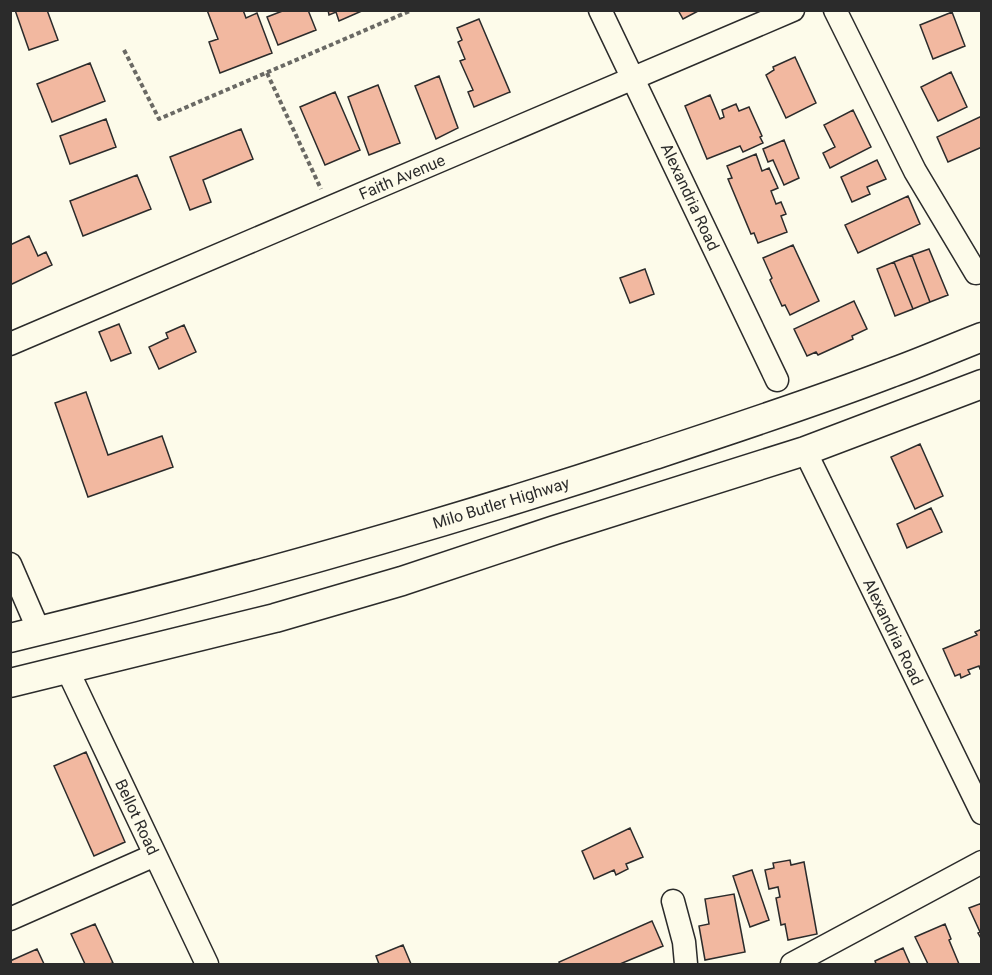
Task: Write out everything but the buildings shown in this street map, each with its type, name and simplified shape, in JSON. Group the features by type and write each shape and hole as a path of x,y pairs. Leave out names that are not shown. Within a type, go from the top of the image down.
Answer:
{"main road":[{"name":"Milo Butler Highway","path":"10,638 333,554 536,494 890,374 981,337"},
{"path":"10,683 275,618 402,581 805,451 981,384"}],"street":[{"name":"Alexandria Road","path":"600,10 777,380"},
{"name":"Faith Avenue","path":"10,344 793,10"},
{"path":"835,10 915,171 976,273"},
{"name":"Alexandria Road","path":"805,451 981,813"},
{"path":"10,564 39,631"},
{"name":"Bellot Road","path":"68,669 207,964"},
{"path":"10,919 155,855"},
{"path":"792,964 981,862"},
{"path":"673,901 684,942 686,964"}],"path":[{"path":"124,50 159,118 412,10"},
{"path":"267,73 330,208"}]}
